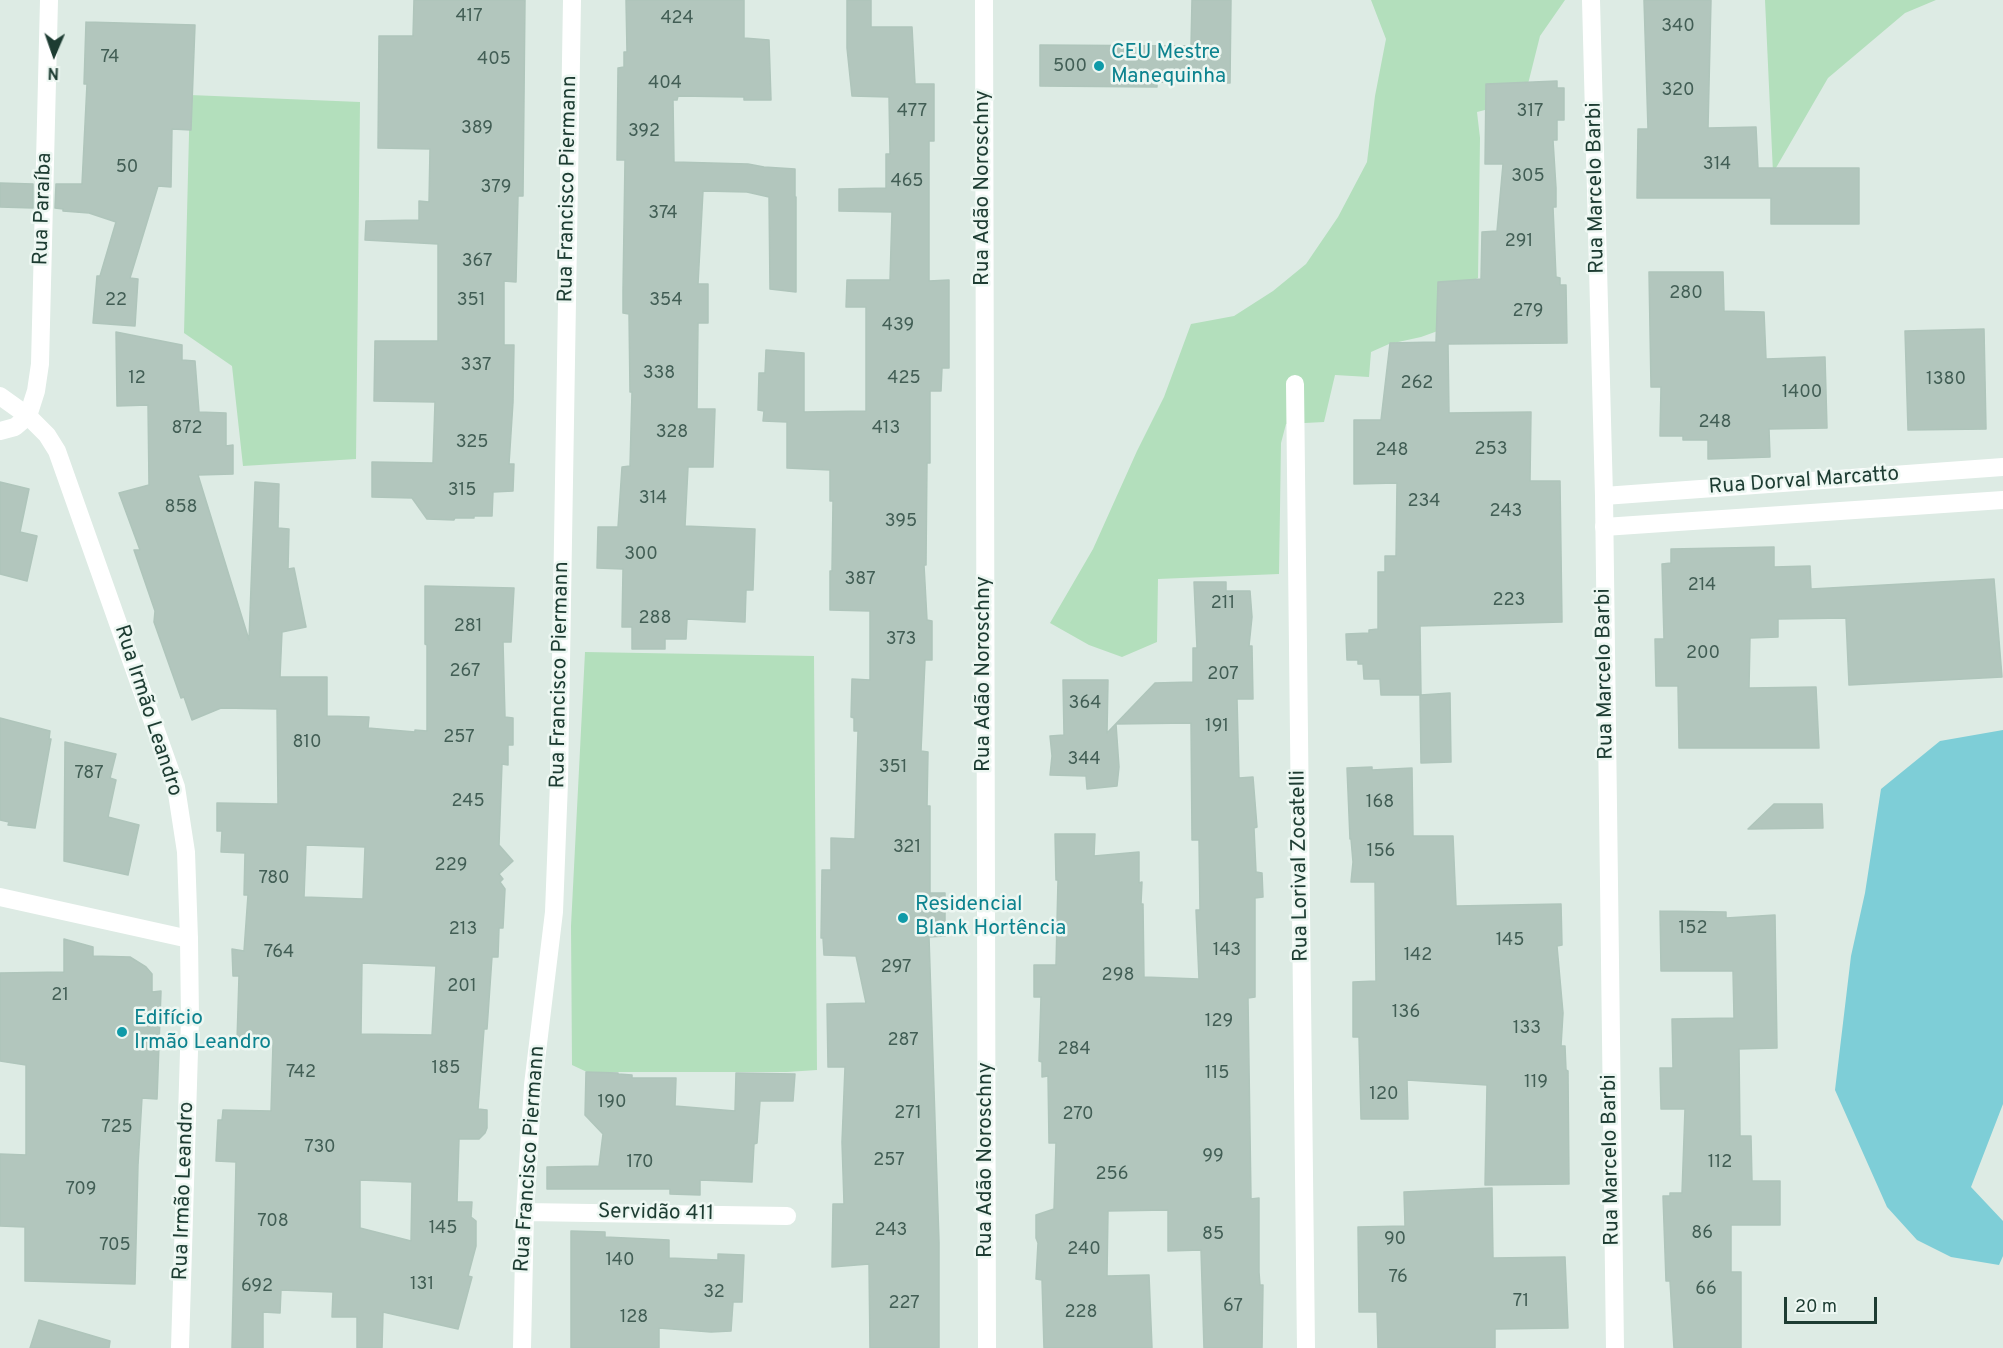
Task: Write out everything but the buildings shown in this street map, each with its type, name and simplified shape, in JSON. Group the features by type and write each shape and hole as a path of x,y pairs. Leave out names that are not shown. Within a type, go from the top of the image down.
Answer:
{"street":[{"name":"Rua Paraíba","path":"28,416 36,391 39,364 49,0"},
{"name":"Rua Francisco Piermann","path":"522,1348 525,1212 533,1085 554,912 559,782 572,0"},
{"name":"Rua Adão Noroschny","path":"984,0 987,1348"},
{"name":"Rua Marcelo Barbi","path":"1591,0 1604,496 1615,1348"},
{"name":"Rua Lorival Zocatelli","path":"1295,384 1306,1348"},
{"name":"Rua Irmão Leandro","path":"0,396 28,416 47,435 57,452 176,787 186,852 189,939 180,1348"},
{"path":"0,431 15,427 28,416"},
{"name":"Rua Dorval Marcatto","path":"1604,496 2003,467"},
{"name":"Rua Dorval Marcatto","path":"1604,527 2003,500"},
{"path":"0,897 189,939"},
{"name":"Servidão 411","path":"525,1212 787,1216"}],"green space":[{"path":"1371,0 1565,0 1540,36 1524,100 1477,112 1480,138 1478,278 1446,293 1446,328 1421,337 1389,344 1371,352 1369,377 1335,375 1324,422 1286,424 1281,443 1279,574 1158,579 1157,642 1122,657 1089,645 1050,623 1093,549 1164,397 1191,324 1234,316 1273,291 1306,264 1338,217 1367,162 1375,96 1386,39"},
{"path":"1765,0 1936,0 1905,13 1828,78 1773,173"},
{"path":"190,95 360,102 356,459 243,466 232,366 184,333"},
{"path":"585,652 814,656 817,1070 587,1072 572,1065 571,926"}],"water":[{"path":"2003,730 2003,1104 1971,1187 2003,1221 2003,1256 1999,1265 1951,1257 1917,1240 1887,1207 1835,1090 1851,956 1865,893 1881,789 1940,741"}],"place":[{"name":"CEU Mestre Manequinha","path":"1099,66"},
{"name":"Residencial Blank Hortência","path":"903,918"},
{"name":"Edifício Irmão Leandro","path":"122,1032"}]}
